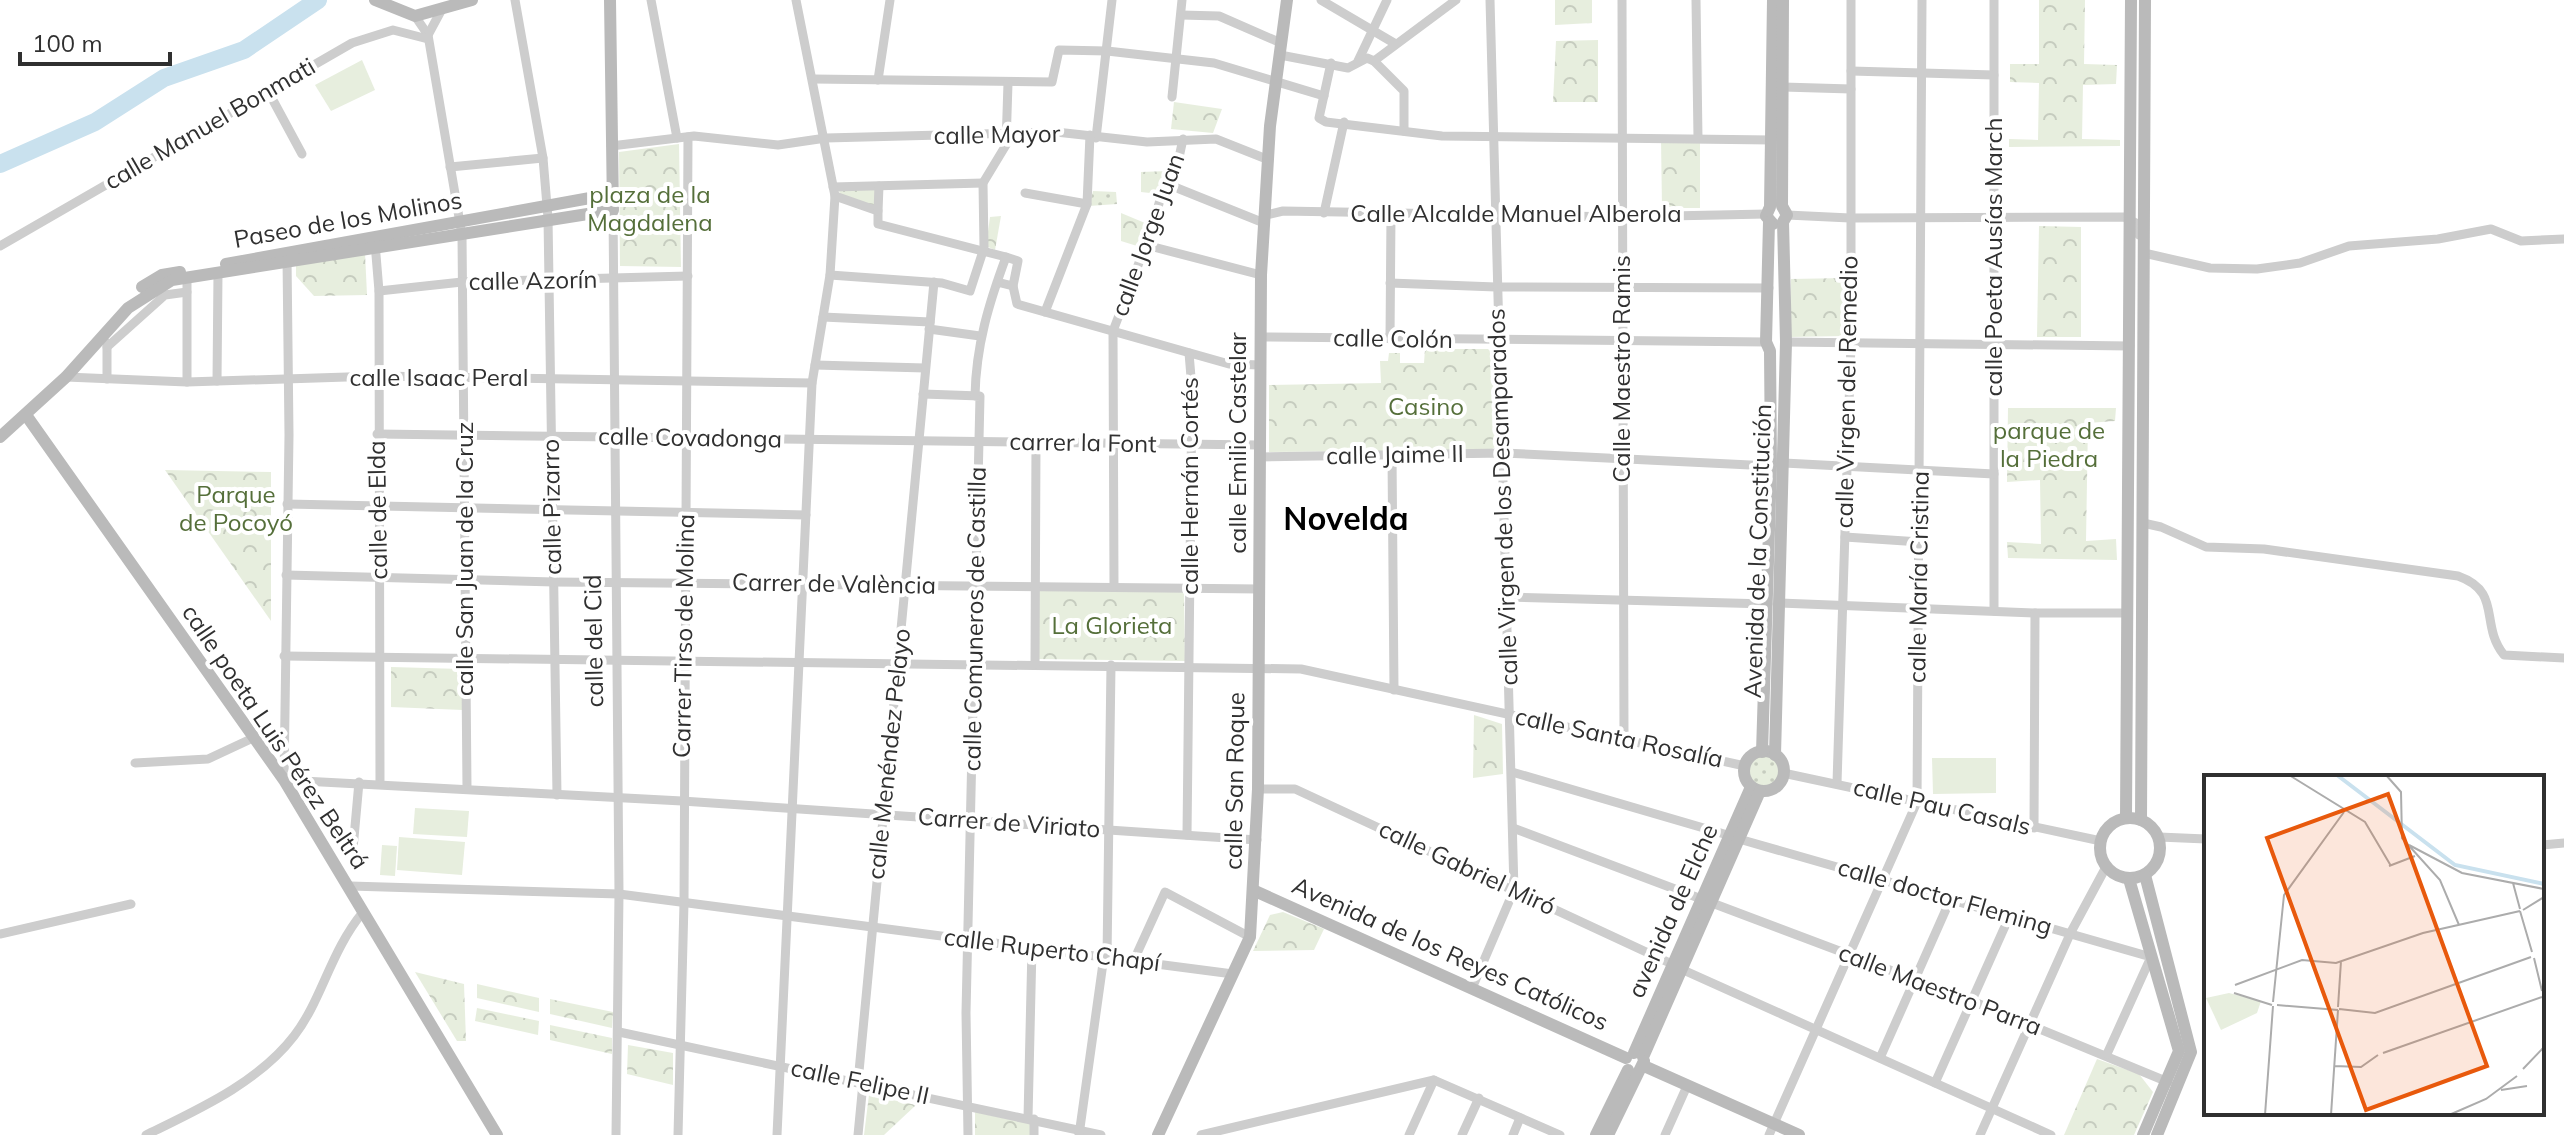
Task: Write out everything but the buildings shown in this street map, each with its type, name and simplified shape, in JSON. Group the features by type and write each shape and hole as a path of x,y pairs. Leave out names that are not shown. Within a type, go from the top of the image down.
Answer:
{"street":[{"path":"410,13 472,0"},
{"name":"calle Pizarro","path":"515,0 543,158 547,212 557,795"},
{"name":"calle del Cid","path":"610,0 619,894 616,1135"},
{"name":"Carrer Tirso de Molina","path":"651,0 682,138 688,276 682,801 684,903 678,1135"},
{"path":"777,1135 812,383 830,275 834,191 826,138 796,0"},
{"path":"878,80 890,0"},
{"path":"1045,312 1087,204 1112,0"},
{"path":"1172,97 1182,0"},
{"name":"calle Emilio Castelar","path":"1259,671 1261,275 1276,83 1287,0"},
{"path":"1321,0 1394,43"},
{"path":"1358,61 1387,0"},
{"path":"1374,61 1394,43 1456,0"},
{"name":"calle Virgen de los Desamparados","path":"1473,986 1514,890 1490,0"},
{"name":"Calle Maestro Ramis","path":"1622,0 1624,739"},
{"path":"1696,0 1698,138"},
{"name":"Avenida de la Constitución","path":"1769,754 1774,604 1784,463 1785,342 1772,140 1773,0"},
{"name":"Avenida de la Constitución","path":"1774,604 1768,343 1783,87 1783,0"},
{"name":"calle Virgen del Remedio","path":"1837,783 1851,343 1851,0"},
{"name":"calle María Cristina","path":"1772,1130 1917,802 1922,0"},
{"name":"calle Poeta Ausías March","path":"1994,0 1994,611"},
{"path":"2126,818 2131,0"},
{"path":"2141,820 2145,0"},
{"path":"378,1 410,13 428,37 446,4"},
{"path":"1181,15 1219,16 1280,49 1348,68 1367,58 1374,61 1404,91 1404,131"},
{"name":"calle Manuel Bonmati","path":"0,246 352,43 381,33 405,32 428,37"},
{"name":"calle San Juan de la Cruz","path":"428,37 462,229 467,788"},
{"path":"813,79 1052,82 1059,50 1107,51 1214,63 1324,96"},
{"path":"1331,63 1319,118 1442,136 1772,140"},
{"path":"1851,71 1994,75"},
{"path":"830,275 934,282 970,291 984,248 983,183 1006,145 1008,83"},
{"path":"1783,87 1851,89"},
{"path":"268,91 302,154"},
{"path":"1324,213 1344,122"},
{"name":"calle Mayor","path":"611,146 682,138 778,145 826,138 1006,133 1167,142 1216,139 1269,160"},
{"name":"calle Jorge Juan","path":"1113,331 1146,245 1153,214 1167,184 1175,176 1183,139"},
{"path":"450,167 543,158"},
{"path":"834,191 879,186 983,183"},
{"path":"1167,184 1265,219"},
{"path":"879,186 878,224 984,248 1018,261 1013,286 1017,304 1229,364 1261,365"},
{"path":"1269,187 1273,201 1283,211"},
{"path":"834,191 878,211"},
{"path":"1025,193 1087,204"},
{"name":"Paseo de los Molinos","path":"0,437 66,377 109,328 145,294 172,280 374,242 462,229 547,212 612,194"},
{"name":"Paseo de los Molinos","path":"547,212 613,210"},
{"name":"Calle Alcalde Manuel Alberola","path":"1265,219 1283,211 1621,217 1776,214 1850,218 2130,218"},
{"path":"1390,339 1391,214"},
{"path":"2130,218 2138,224 2144,253"},
{"path":"2144,253 2210,268 2257,269 2300,263 2349,246 2438,239 2491,229 2521,241 2564,239"},
{"name":"calle de Elda","path":"374,242 379,291 380,783"},
{"path":"1146,245 1261,275"},
{"name":"calle Comuneros de Castilla","path":"968,1135 980,336 1006,257"},
{"path":"284,780 289,379 287,258"},
{"name":"Paseo de los Molinos","path":"109,328 131,296 162,275 287,258"},
{"path":"217,381 218,273"},
{"name":"calle Azorín","path":"379,291 462,282 688,276"},
{"path":"187,278 187,382"},
{"name":"calle Menéndez Pelayo","path":"858,1135 872,926 934,282"},
{"path":"997,282 1013,286"},
{"path":"1390,283 1496,287 1769,288"},
{"path":"107,347 165,295 187,292"},
{"path":"823,317 929,326 980,336"},
{"path":"107,379 109,328"},
{"path":"1113,331 1114,587"},
{"path":"1778,333 1785,342 1776,353 1768,343 1778,333"},
{"name":"calle Colón","path":"1261,337 1768,343"},
{"path":"1785,342 2130,346"},
{"name":"calle Hernán Cortés","path":"1187,835 1189,353"},
{"path":"815,365 925,368"},
{"name":"calle Isaac Peral","path":"66,377 187,382 378,376 812,383"},
{"path":"923,394 978,396"},
{"name":"calle poeta Luis Pérez Beltrá","path":"26,415 284,780 497,1135"},
{"name":"calle Covadonga","path":"377,434 810,440"},
{"name":"carrer la Font","path":"810,440 1112,443 1260,451"},
{"path":"1035,664 1036,442"},
{"name":"calle Jaime II","path":"1260,451 1392,455 1503,453 1771,466"},
{"path":"1392,455 1394,690"},
{"path":"1784,463 1994,474"},
{"path":"287,504 465,511 806,515"},
{"path":"2143,523 2161,527 2206,547 2264,549 2458,576 2476,582 2485,591 2490,621 2504,655 2564,658"},
{"path":"1845,537 1920,542"},
{"name":"Carrer de València","path":"286,575 554,582 1260,589"},
{"path":"1507,597 2128,613"},
{"path":"2034,828 2035,613"},
{"path":"284,656 380,660 616,659 1189,666"},
{"path":"1079,1133 1106,956 1111,665"},
{"name":"calle Santa Rosalía","path":"1189,666 1259,671 1301,669 1745,766"},
{"name":"calle San Roque","path":"1158,1135 1250,937 1257,840 1259,671"},
{"path":"135,763 208,759 253,738"},
{"path":"1769,754 1783,773 1776,787 1756,789 1745,777 1745,766 1752,756 1769,754"},
{"name":"calle doctor Fleming","path":"1512,772 2151,957"},
{"name":"calle Pau Casals","path":"1783,773 2101,841"},
{"name":"Carrer de Viriato","path":"284,780 682,801 1257,840"},
{"path":"352,860 359,782"},
{"name":"calle Gabriel Miró","path":"1258,789 1295,789 1676,967 2051,1135"},
{"name":"avenida de Elche","path":"1635,1063 1756,789"},
{"path":"1980,1135 2071,932 2106,867 2101,841 2110,826 2126,818 2141,820 2159,837 2204,839"},
{"path":"1513,828 1705,902"},
{"path":"2106,867 2129,879 2145,875 2157,862 2159,837"},
{"path":"2544,845 2564,843"},
{"path":"2145,875 2191,1052 2157,1135"},
{"path":"2129,879 2178,1043 2178,1061 2143,1135"},
{"name":"calle Ruperto Chapí","path":"350,886 619,894 1233,974"},
{"name":"Avenida de los Reyes Católicos","path":"1255,891 1473,986 1687,1086 1772,1130 1799,1135"},
{"path":"1134,960 1165,892 1250,937"},
{"path":"1880,1058 1951,898"},
{"name":"calle Maestro Parra","path":"1705,902 1916,979 2107,1054 2168,1082"},
{"path":"0,934 131,904"},
{"path":"146,1135 203,1107 273,1059 295,1035 344,936 363,912"},
{"path":"1935,1083 2010,915"},
{"path":"1032,947 1031,1118 1034,1135"},
{"path":"2107,1054 2151,957"},
{"name":"calle Felipe II","path":"619,1032 1031,1118 1079,1133 1101,1135"},
{"path":"1596,1135 1635,1063"},
{"path":"1608,1135 1635,1063"},
{"path":"1409,1135 1434,1080"},
{"path":"1201,1135 1434,1080 1560,1135"},
{"path":"1665,1135 1687,1086"},
{"path":"1462,1135 1479,1098"},
{"path":"1513,1135 1520,1118"}],"green space":[{"path":"1555,0 1592,0 1592,23 1555,25"},
{"path":"2039,0 2085,0 2084,64 2117,65 2116,84 2083,85 2082,139 2120,140 2120,146 2009,147 2009,139 2038,140 2039,83 2010,82 2010,64 2039,64"},
{"path":"1598,40 1598,102 1553,102 1556,41"},
{"path":"362,60 375,90 331,111 315,85"},
{"path":"1174,102 1222,109 1213,133 1171,129"},
{"path":"1661,139 1700,139 1700,208 1662,208"},
{"name":"plaza de la Magdalena","path":"679,144 681,267 620,266 619,152"},
{"path":"1168,171 1159,194 1141,192 1141,172"},
{"path":"876,188 876,208 840,196 839,189"},
{"path":"1093,191 1116,192 1117,204 1089,206"},
{"path":"1121,213 1145,223 1137,246 1121,241"},
{"path":"1001,216 995,250 986,246 990,217"},
{"path":"2039,226 2081,227 2081,337 2037,337"},
{"path":"365,253 367,295 314,296 296,276 296,263"},
{"path":"1845,278 1844,336 1790,337 1791,279"},
{"name":"Casino","path":"1425,349 1488,349 1493,354 1496,446 1491,450 1269,452 1269,385 1381,383 1380,361 1388,361 1389,353 1400,353 1400,363 1424,363"},
{"name":"parque de la Piedra","path":"2008,408 2116,408 2115,421 2088,423 2086,541 2116,539 2117,560 2008,558 2007,542 2041,544 2040,480 2007,482"},
{"name":"Parque de Pocoyó","path":"165,470 271,472 271,621"},
{"name":"La Glorieta","path":"1038,590 1184,592 1185,661 1038,659"},
{"path":"391,667 461,669 463,710 391,707"},
{"path":"1474,715 1502,724 1503,774 1473,778"},
{"path":"1763,755 1774,760 1779,771 1774,782 1763,787 1752,782 1747,771 1752,760"},
{"path":"1932,758 1996,758 1996,793 1933,794"},
{"path":"415,808 469,811 467,837 413,834"},
{"path":"399,837 465,842 462,875 397,870"},
{"path":"382,845 397,846 395,876 380,875"},
{"path":"1283,912 1324,929 1314,950 1253,951 1270,915"},
{"path":"415,972 464,984 466,1041 457,1041"},
{"path":"477,984 539,998 539,1012 477,998"},
{"path":"550,999 613,1012 612,1028 550,1014"},
{"path":"477,1008 539,1021 538,1035 475,1021"},
{"path":"550,1025 612,1038 612,1054 550,1040"},
{"path":"628,1045 673,1053 673,1085 627,1074"},
{"path":"2097,1059 2139,1074 2153,1092 2134,1135 2064,1135"},
{"path":"869,1095 916,1105 884,1135 864,1135"},
{"path":"975,1112 1031,1124 1031,1135 975,1135"}],"waterway":[{"path":"0,164 95,122 164,78 244,50 318,0"}],"district":[{"name":"Novelda","path":"1346,519"}]}
